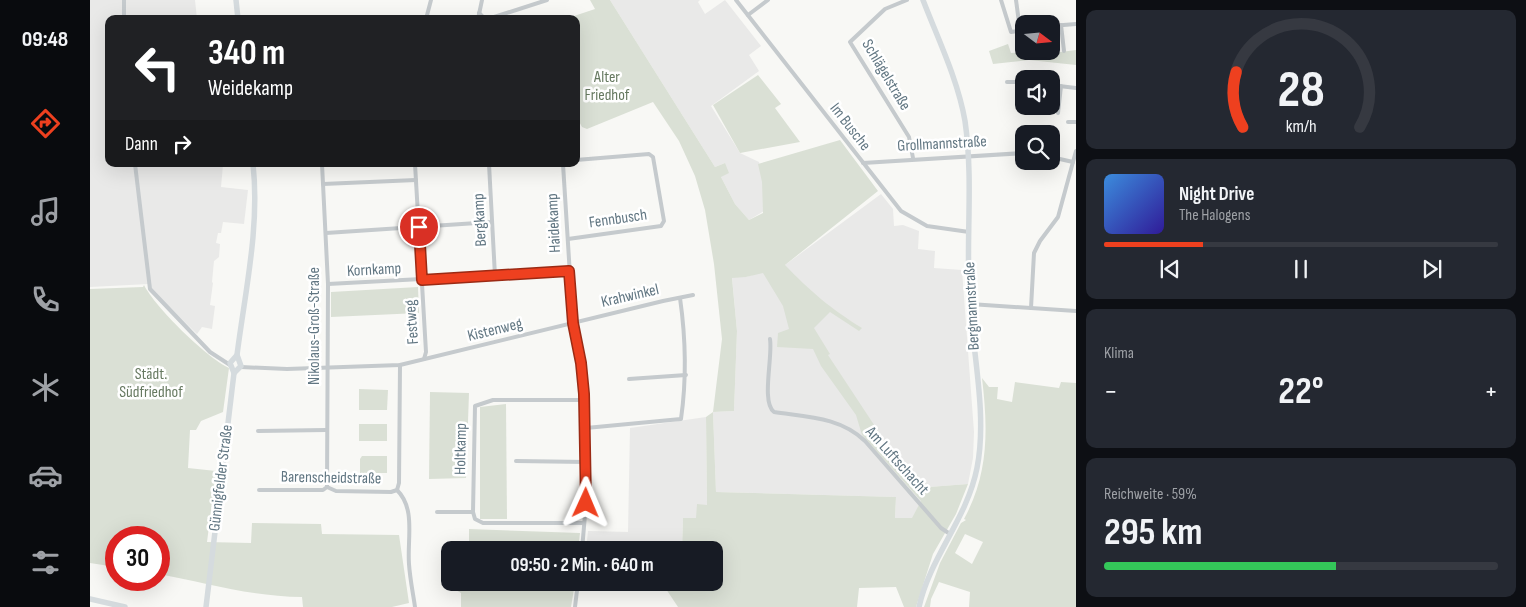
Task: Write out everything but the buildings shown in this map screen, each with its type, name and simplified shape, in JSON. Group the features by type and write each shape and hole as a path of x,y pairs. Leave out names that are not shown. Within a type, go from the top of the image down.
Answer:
{"street":[{"path":"124,0 124,15"},
{"path":"236,0 238,15"},
{"path":"427,15 431,0"},
{"path":"479,13 482,0"},
{"path":"500,15 547,0"},
{"name":"Im Busche","path":"736,0 896,205 906,215 934,228 969,232"},
{"path":"748,15 768,0"},
{"name":"Schlägelstraße","path":"907,0 885,10 850,42 909,137 913,158"},
{"name":"Bergmannstraße","path":"919,607 934,564 972,488 980,444 970,304 968,155 964,120 959,97 923,0"},
{"path":"1001,0 1012,32 1015,31"},
{"path":"1016,0 1019,15"},
{"path":"1064,50 1061,25 1076,24"},
{"path":"1007,82 1015,82"},
{"path":"1060,95 1061,86 1076,88"},
{"path":"1068,122 1076,122"},
{"path":"1031,308 1034,253 1040,241 1058,217 1076,151"},
{"name":"Grollmannstraße","path":"863,163 913,158 1015,153"},
{"name":"Fennbusch","path":"568,239 661,226 664,221 653,157 649,154 580,160"},
{"path":"1060,159 1073,162"},
{"path":"135,167 150,289 210,352 236,364"},
{"name":"Günnigfelder Straße","path":"206,607 251,253 255,202 253,167"},
{"name":"Nikolaus-Groß-Straße","path":"322,167 328,284 327,488"},
{"name":"Festweg","path":"415,167 426,352 424,359"},
{"name":"Bergkamp","path":"489,167 495,276"},
{"name":"Haidekamp","path":"563,167 573,323 581,363 586,428 583,541"},
{"path":"324,184 416,180"},
{"path":"326,233 492,222"},
{"name":"Kornkamp","path":"328,284 569,271"},
{"name":"Krahwinkel","path":"573,323 693,295"},
{"path":"586,428 682,419 686,375 686,335 680,298"},
{"path":"970,304 1076,311"},
{"name":"Kistenweg","path":"236,364 327,369 400,365 573,323"},
{"name":"Am Luftschacht","path":"770,339 772,350 767,400 769,408 774,412 829,420 851,430 871,447 941,528 950,534"},
{"name":"Barenscheidstraße","path":"259,490 323,490 327,488 347,492 391,492 396,490 399,483 400,365"},
{"path":"629,379 686,375"},
{"name":"Holtkamp","path":"473,512 475,406 493,400 584,400"},
{"path":"258,431 326,430"},
{"path":"516,461 586,462"},
{"path":"396,490 403,497 408,510 409,564 415,607"},
{"path":"437,512 473,512 475,519 483,523 584,524"},
{"path":"575,607 577,591"},
{"path":"90,599 120,606"}],"shaded area":[{"path":"90,0 195,0 197,15 105,15 105,167 223,167 221,187 248,190 244,224 223,222 221,233 218,233 216,243 220,244 219,257 214,261 210,305 215,306 212,329 202,327 197,334 153,291 149,284 90,287"},
{"path":"610,0 700,0 698,2 705,14 725,0 761,46 749,55 759,71 711,106 740,153 759,162 763,181 764,211 749,220 735,204 721,177 725,163 715,167"},
{"path":"881,194 893,209 894,226 903,225 919,231 918,249 935,251 934,268 962,270 974,432 973,458 968,484 929,487 912,519 895,518 896,497 716,492 713,412 734,411 737,331 732,277 746,277 785,265"},
{"path":"706,417 707,505 696,518 683,518 682,541 587,541 588,531 628,532 630,428"}],"green space":[{"name":"Alter Friedhof","path":"590,0 610,0 715,167 725,163 729,173 721,177 735,204 749,220 763,213 762,182 758,164 840,140 878,191 785,265 821,299 862,328 859,331 830,312 814,328 830,354 828,355 888,446 929,487 968,484 956,514 933,554 916,607 904,607 896,587 859,588 857,607 678,607 667,591 723,591 723,541 682,541 683,518 696,518 697,504 707,505 706,417 713,412 722,339 714,264 705,210 695,176 679,141 653,102 587,129 582,127 580,123 580,15 577,15 595,9","holes":["763,273 783,306 789,329 778,333 777,347 813,349 821,366 856,415 862,435 921,501 912,518 895,518 896,497 716,492 713,412 734,411 737,331 732,278"]},
{"path":"1008,44 1011,53 1015,53 1015,60 1029,60 993,64 989,51"},
{"path":"1076,50 1076,65 1029,60 1060,60 1060,52"},
{"path":"758,75 781,104 775,108 800,142 740,153 713,105"},
{"name":"Städt. Südfriedhof","path":"144,285 159,306 182,331 229,368 223,412 201,421 196,430 190,430 188,468 216,471 207,542 251,543 252,523 321,524 322,534 399,535 409,603 392,607 303,607 302,597 266,595 170,576 170,526 105,526 105,565 90,563 90,289 143,287"},
{"path":"418,287 419,313 331,317 331,292"},
{"path":"982,378 989,387 998,387 997,399 1012,402 1015,382 1059,388 1061,382 1076,383 1076,607 969,607 970,592 939,582 931,599 930,607 924,607 940,563 961,523 966,520 964,519 978,485 985,450 986,433","holes":["965,534 983,542 972,564 955,553"]},
{"path":"359,389 388,390 387,410 359,410"},
{"path":"430,392 469,393 466,478 429,479"},
{"path":"506,404 507,519 480,519 480,407"},
{"path":"359,424 387,424 387,441 359,441"},
{"path":"362,456 387,456 387,473 360,473 360,459"},
{"path":"469,529 580,533 579,541 469,541"},
{"path":"458,591 574,591 571,607 461,607 461,593"}],"route":[{"path":"419,227 422,280 569,271 573,323 581,363 584,394 586,503"}]}
